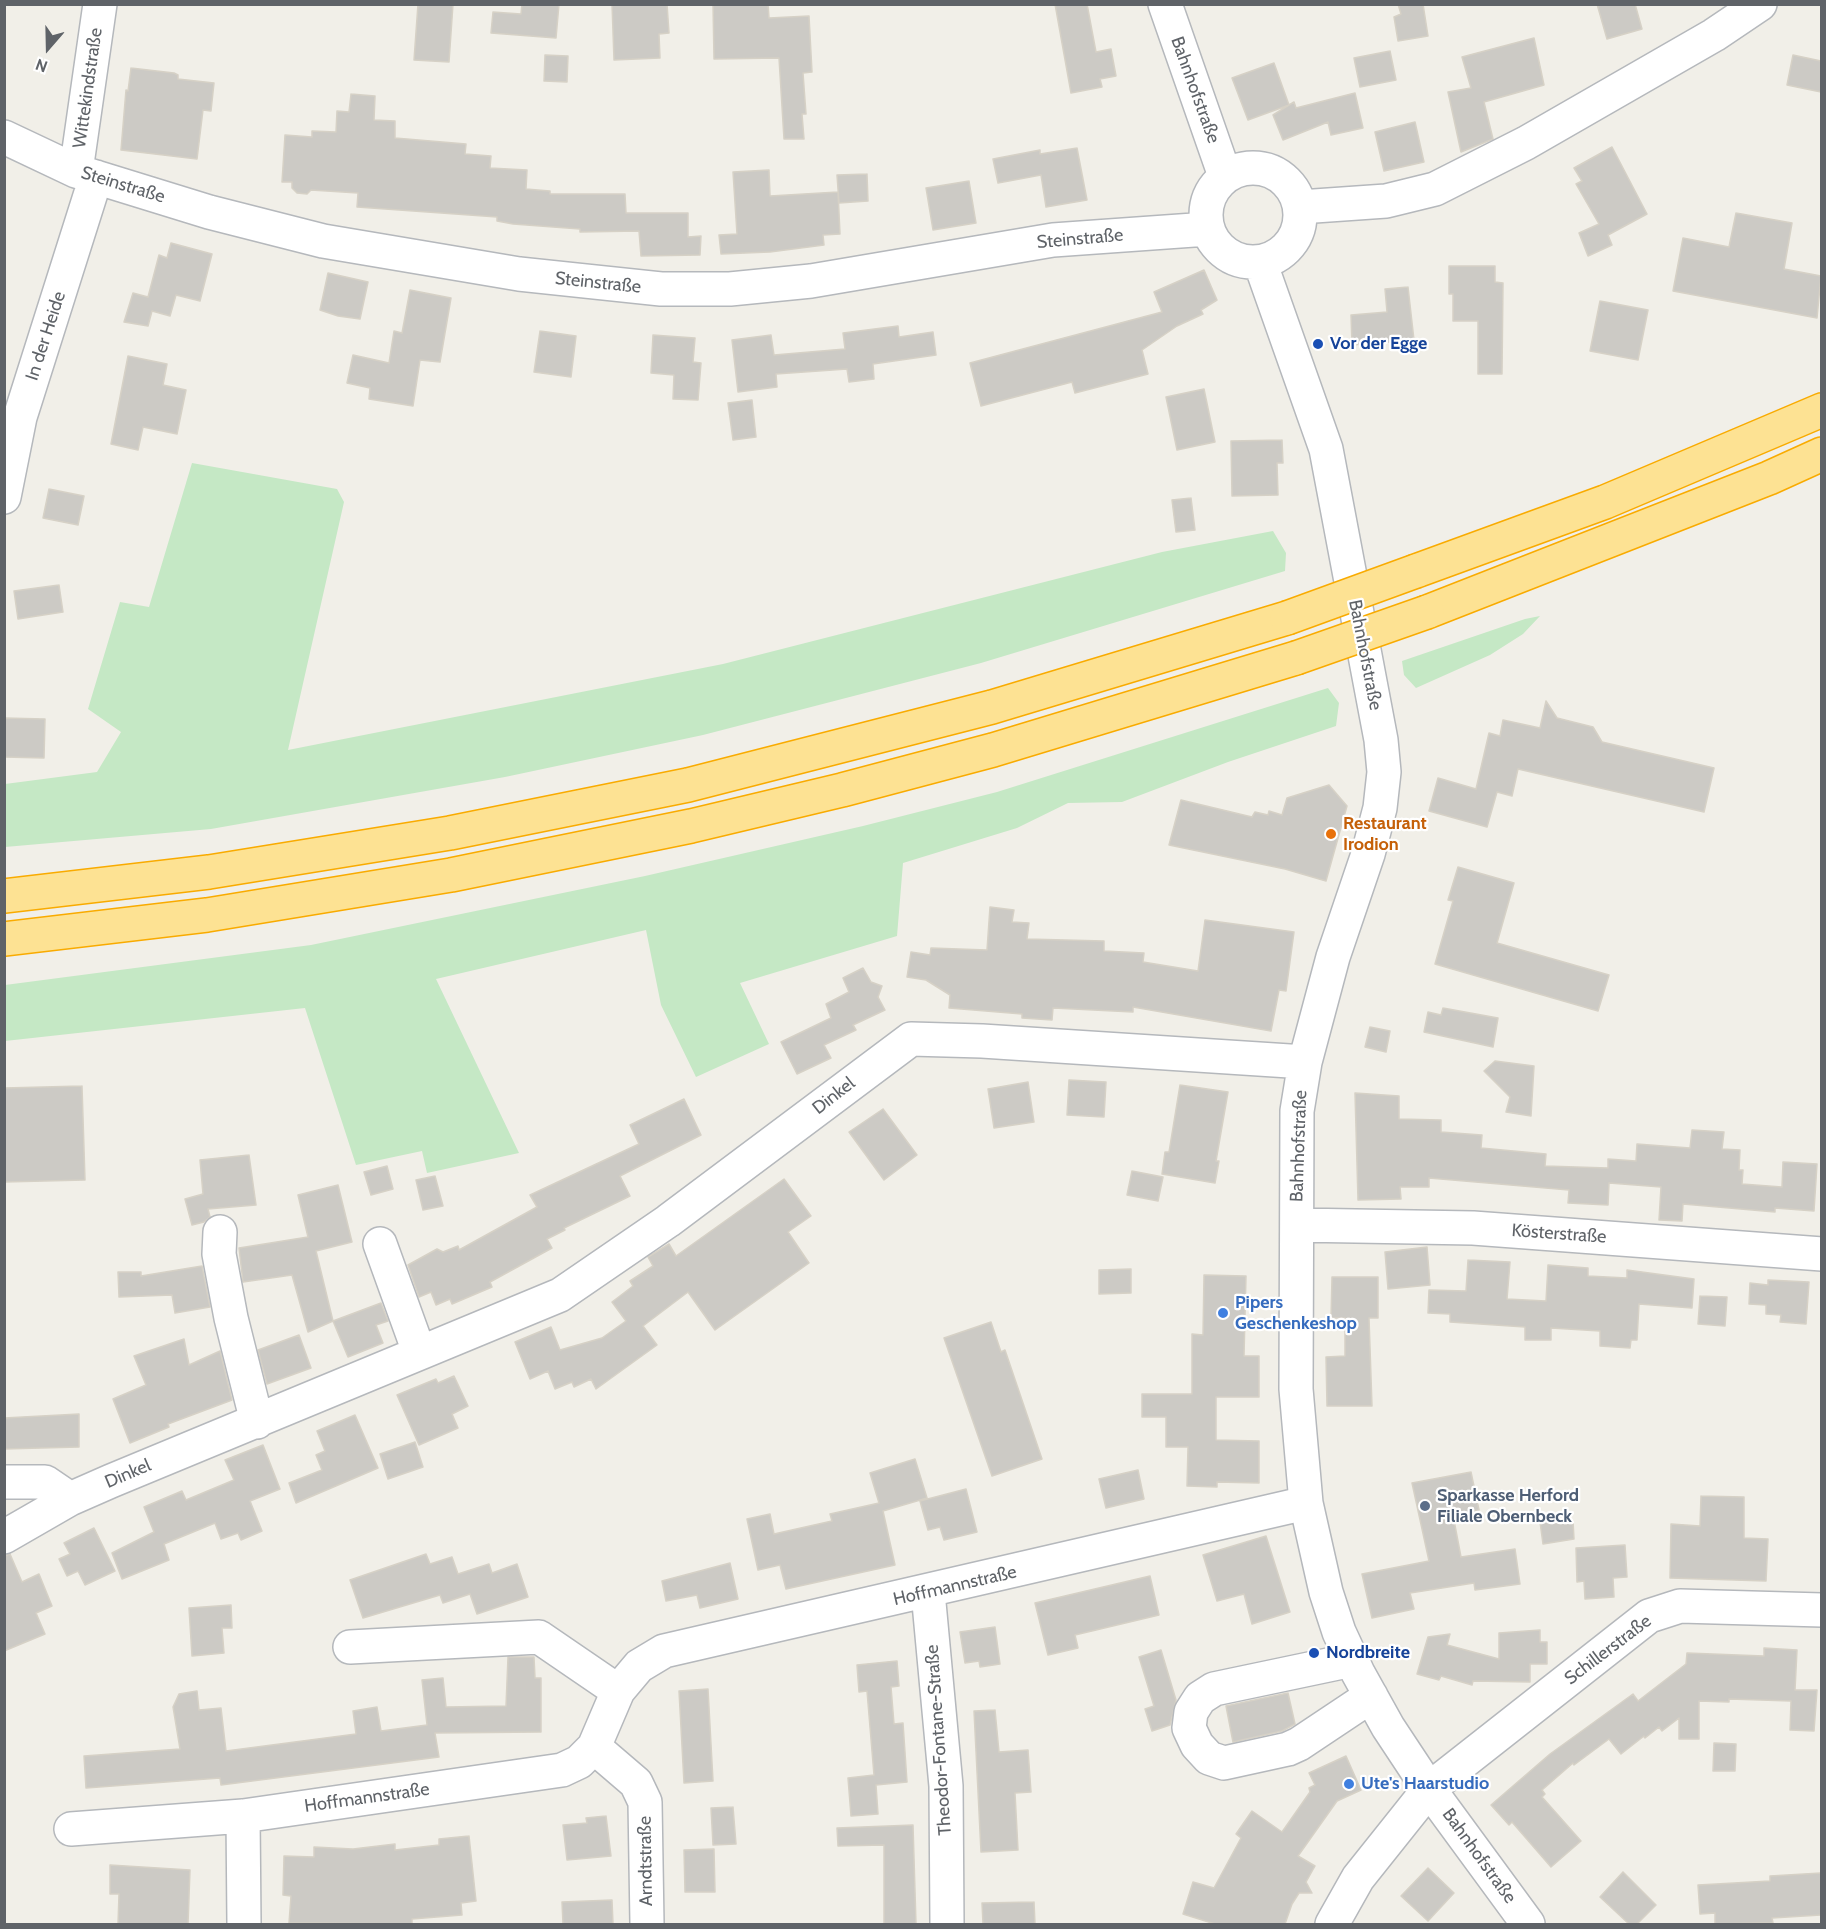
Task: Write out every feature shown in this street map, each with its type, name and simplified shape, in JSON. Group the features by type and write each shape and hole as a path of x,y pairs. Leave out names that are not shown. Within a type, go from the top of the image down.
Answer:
{"highway":[{"path":"4,897 209,872 450,832 688,785 992,707 1287,618 1605,502 1821,410"},
{"path":"4,939 207,915 439,877 691,826 993,750 1296,658 1428,612 1769,478 1821,454"}],"street":[{"name":"Wittekindstraße","path":"86,174 100,4"},
{"name":"Bahnhofstraße","path":"1165,4 1225,176"},
{"path":"1300,207 1386,201 1435,189 1526,143 1714,35 1760,4"},
{"name":"Steinstraße","path":"4,137 41,157 86,174 209,212 322,241 519,274 661,289 730,289 811,281 1053,240 1208,230"},
{"path":"1256,167 1271,171 1285,179 1295,192 1300,207 1300,222 1287,248 1274,257 1260,262 1234,258 1213,241 1205,214 1208,200 1215,186 1225,176 1240,169 1256,167"},
{"name":"In der Heide","path":"4,497 12,415 86,174"},
{"name":"Bahnhofstraße","path":"1260,262 1326,450 1381,740 1384,772 1380,808 1368,854 1333,957 1305,1062 1297,1111 1296,1389 1306,1503 1326,1592 1352,1660 1371,1696 1429,1789 1528,1924"},
{"name":"Dinkel","path":"4,1537 70,1499 560,1295 696,1201 910,1039 993,1041 1305,1062"},
{"name":"Kösterstraße","path":"1297,1225 1473,1228 1821,1254"},
{"path":"220,1232 219,1254 231,1318 257,1422"},
{"path":"380,1244 419,1352"},
{"path":"4,1482 45,1482 70,1499"},
{"name":"Hoffmannstraße","path":"71,1829 243,1816 562,1770 579,1762 594,1747 618,1691 639,1666 664,1651 928,1592 1306,1503"},
{"name":"Theodor-Fontane-Straße","path":"928,1592 946,1786 947,1924"},
{"name":"Schillerstraße","path":"1429,1789 1649,1616 1689,1605 1821,1610"},
{"path":"350,1647 539,1637 618,1691"},
{"path":"1352,1660 1214,1689 1200,1698 1191,1712 1189,1728 1197,1746 1209,1758 1224,1762 1288,1749 1371,1696"},
{"name":"Arndtstraße","path":"594,1747 636,1783 645,1802 647,1924"},
{"path":"1332,1924 1358,1878 1429,1789"},
{"path":"243,1816 244,1924"}],"green space":[{"path":"192,463 337,489 344,502 288,750 723,664 1162,552 1273,531 1286,553 1285,571 981,663 703,735 505,777 211,829 5,847 5,784 97,772 121,732 88,709 120,602 149,607"},
{"path":"1540,616 1523,634 1490,655 1416,688 1404,675 1402,661"},
{"path":"1328,688 1339,703 1336,726 1228,762 1122,802 1068,803 1017,828 903,863 897,936 740,983 769,1044 696,1077 661,1005 646,930 436,979 519,1153 427,1173 422,1151 356,1165 305,1008 5,1041 5,985 311,945 645,876 863,826 997,792"}],"building":[{"path":"418,4 453,4 449,62 414,60"},
{"path":"522,4 559,4 556,38 491,33 493,12 521,14"},
{"path":"612,4 667,4 669,33 659,34 660,58 614,60"},
{"path":"713,4 768,4 769,18 809,16 812,72 803,73 806,114 802,114 804,139 784,139 779,58 714,59"},
{"path":"1055,4 1087,4 1096,52 1111,49 1116,76 1100,79 1102,87 1071,93"},
{"path":"1398,4 1423,4 1428,36 1398,41 1394,17 1401,14"},
{"path":"1597,4 1635,4 1642,29 1607,39"},
{"path":"1534,38 1544,85 1484,102 1493,139 1461,152 1448,92 1471,88 1462,57"},
{"path":"1390,51 1396,80 1360,87 1354,58"},
{"path":"545,55 568,56 567,82 544,81"},
{"path":"1793,55 1821,61 1821,92 1787,85"},
{"path":"1274,63 1289,105 1248,120 1232,78"},
{"path":"131,68 174,73 178,75 178,79 214,83 211,111 203,110 197,159 121,150 126,90 128,91"},
{"path":"1355,93 1363,128 1331,135 1328,122 1283,140 1273,115 1294,102 1296,108"},
{"path":"351,94 375,96 374,120 395,121 395,138 466,144 465,154 491,156 490,168 527,170 526,189 550,191 550,194 625,194 626,213 688,213 688,237 701,236 700,255 641,256 639,231 580,232 580,229 513,224 497,221 497,217 357,207 358,193 311,190 307,194 297,193 292,188 292,182 282,182 285,135 312,137 312,131 336,132 337,111 349,112"},
{"path":"1415,122 1424,162 1384,171 1375,132"},
{"path":"1612,147 1647,214 1608,235 1612,245 1588,256 1579,233 1599,224 1576,184 1582,181 1574,168"},
{"path":"1077,148 1087,200 1046,207 1041,175 998,183 993,159 1040,150 1040,154"},
{"path":"769,170 770,196 838,192 840,234 823,235 824,245 770,252 721,254 719,235 737,234 733,172"},
{"path":"867,174 868,201 839,203 837,175"},
{"path":"969,181 976,223 933,230 926,188"},
{"path":"1736,213 1792,223 1784,269 1821,276 1817,318 1673,291 1683,238 1729,247"},
{"path":"171,243 212,254 200,301 176,295 170,316 152,311 148,326 124,322 133,293 148,297 159,255 167,258"},
{"path":"1449,266 1495,266 1495,282 1503,283 1502,374 1478,374 1478,321 1453,321 1453,294 1449,294"},
{"path":"1204,270 1217,300 1201,310 1203,314 1177,326 1142,350 1148,374 1075,393 1072,382 981,406 970,363 1162,312 1154,292"},
{"path":"328,273 368,282 360,319 338,316 320,310"},
{"path":"1408,287 1414,340 1352,345 1351,315 1387,312 1385,289"},
{"path":"410,290 451,298 440,362 420,360 413,406 369,399 370,388 347,383 353,355 389,363 394,331 402,333"},
{"path":"1600,301 1648,310 1638,360 1590,351"},
{"path":"898,326 899,337 933,332 936,355 873,364 874,379 849,382 847,369 776,374 777,387 738,392 732,340 771,335 774,355 845,349 843,333"},
{"path":"540,331 576,336 571,377 534,372"},
{"path":"653,335 695,338 693,362 701,363 698,400 673,399 674,375 651,373"},
{"path":"128,356 167,364 163,385 186,390 177,434 143,427 138,450 111,444"},
{"path":"1204,389 1215,442 1177,450 1166,397"},
{"path":"752,400 756,437 733,440 728,403"},
{"path":"1282,440 1283,463 1277,463 1278,495 1232,496 1231,441"},
{"path":"49,489 84,496 78,525 43,518"},
{"path":"1191,498 1195,530 1176,532 1172,500"},
{"path":"59,585 63,612 18,619 14,591"},
{"path":"1546,701 1557,718 1593,727 1602,742 1714,768 1704,812 1518,769 1512,796 1497,792 1487,827 1429,811 1438,778 1476,789 1489,733 1500,736 1503,720 1540,728"},
{"path":"4,718 45,719 44,758 4,757"},
{"path":"1329,785 1347,806 1326,881 1285,869 1169,845 1181,800 1252,817 1255,812 1268,815 1269,811 1282,815 1287,798"},
{"path":"1458,867 1514,883 1497,943 1609,975 1598,1011 1435,964 1453,901 1448,900"},
{"path":"990,907 1014,910 1012,922 1029,923 1027,939 1104,941 1104,951 1144,953 1143,962 1198,971 1205,920 1294,932 1286,991 1279,990 1271,1031 1133,1007 1133,1012 1053,1008 1052,1020 1022,1018 1022,1014 949,1008 950,995 926,980 907,977 911,952 930,955 931,948 987,950"},
{"path":"863,968 871,982 882,986 878,997 885,1010 853,1025 856,1030 824,1045 831,1058 797,1074 781,1042 831,1018 826,1004 849,992 843,978"},
{"path":"1443,1008 1498,1018 1493,1047 1424,1032 1428,1012 1441,1015"},
{"path":"1370,1027 1390,1031 1386,1052 1365,1047"},
{"path":"1495,1061 1534,1066 1531,1116 1506,1112 1510,1097 1484,1071"},
{"path":"1069,1080 1106,1082 1104,1117 1067,1115"},
{"path":"1028,1082 1034,1122 994,1128 988,1089"},
{"path":"1180,1085 1228,1092 1216,1161 1219,1161 1215,1183 1162,1174 1165,1152 1169,1152"},
{"path":"82,1086 85,1180 4,1182 4,1088"},
{"path":"1355,1093 1399,1096 1399,1119 1441,1120 1441,1132 1482,1135 1481,1148 1546,1154 1545,1166 1608,1168 1608,1159 1636,1161 1637,1144 1690,1148 1692,1130 1724,1132 1722,1149 1740,1150 1739,1170 1743,1170 1742,1184 1782,1187 1783,1162 1817,1164 1814,1211 1775,1208 1775,1212 1683,1204 1682,1221 1659,1220 1661,1187 1609,1183 1608,1205 1568,1203 1569,1190 1429,1178 1429,1187 1400,1187 1401,1199 1358,1200"},
{"path":"684,1099 701,1135 620,1176 630,1196 564,1228 565,1230 547,1239 552,1248 490,1282 492,1287 452,1304 450,1299 436,1305 431,1292 419,1297 408,1265 437,1249 443,1252 458,1246 459,1250 537,1207 530,1195 639,1144 630,1125"},
{"path":"883,1109 917,1155 884,1180 849,1132"},
{"path":"249,1155 256,1205 208,1209 210,1217 204,1222 192,1225 185,1199 203,1194 200,1160"},
{"path":"387,1166 393,1189 371,1195 364,1172"},
{"path":"1132,1171 1163,1177 1158,1201 1127,1195"},
{"path":"435,1176 443,1206 423,1210 416,1180"},
{"path":"784,1179 811,1216 788,1232 809,1263 715,1330 688,1292 643,1326 657,1345 596,1389 591,1379 574,1387 572,1382 555,1389 548,1371 530,1379 515,1342 551,1327 560,1350 602,1338 626,1321 612,1302 633,1286 630,1281 653,1266 648,1257 669,1244 676,1256"},
{"path":"338,1185 352,1242 316,1251 333,1321 308,1332 292,1275 243,1282 239,1248 308,1237 298,1195"},
{"path":"1427,1247 1430,1285 1388,1289 1385,1252"},
{"path":"1468,1260 1510,1262 1507,1299 1546,1301 1548,1265 1588,1268 1588,1276 1627,1278 1627,1270 1694,1279 1692,1308 1639,1304 1637,1340 1631,1340 1630,1348 1600,1346 1600,1331 1551,1328 1551,1340 1525,1340 1525,1327 1450,1322 1450,1314 1428,1313 1429,1290 1466,1291"},
{"path":"202,1266 210,1307 175,1313 172,1295 119,1297 118,1272 141,1272 141,1276"},
{"path":"1131,1269 1131,1293 1099,1294 1099,1270"},
{"path":"1204,1275 1246,1276 1244,1356 1259,1356 1259,1397 1216,1397 1216,1440 1259,1441 1259,1483 1217,1482 1217,1487 1187,1486 1188,1447 1166,1447 1166,1417 1142,1417 1142,1394 1192,1394 1192,1334 1203,1335"},
{"path":"1332,1277 1378,1277 1378,1318 1369,1318 1372,1406 1327,1406 1326,1357 1345,1356 1345,1318 1331,1318"},
{"path":"1768,1280 1809,1282 1806,1324 1780,1322 1781,1315 1766,1314 1766,1305 1749,1304 1750,1283 1768,1285"},
{"path":"1700,1296 1727,1297 1725,1326 1698,1324"},
{"path":"381,1303 388,1321 376,1325 383,1343 348,1357 333,1321"},
{"path":"991,1322 1001,1352 1005,1350 1042,1459 992,1476 944,1338"},
{"path":"299,1335 311,1368 267,1384 258,1350"},
{"path":"184,1339 189,1365 220,1351 232,1400 168,1424 169,1427 130,1443 113,1399 146,1385 134,1356"},
{"path":"454,1376 468,1406 452,1414 458,1428 419,1445 397,1395 436,1379 438,1383"},
{"path":"79,1414 79,1447 4,1449 4,1418"},
{"path":"355,1415 378,1468 296,1503 289,1483 322,1470 316,1455 325,1451 317,1431"},
{"path":"415,1442 423,1467 388,1479 380,1454"},
{"path":"263,1445 280,1489 250,1501 262,1531 241,1540 238,1533 221,1539 215,1523 164,1544 169,1560 122,1579 112,1553 154,1532 144,1507 182,1491 186,1500 234,1480 225,1460"},
{"path":"915,1459 927,1498 883,1511 895,1565 786,1589 780,1565 758,1570 747,1519 770,1514 774,1534 832,1521 830,1514 879,1503 870,1473"},
{"path":"1138,1470 1144,1499 1106,1508 1099,1479"},
{"path":"1471,1472 1479,1510 1453,1515 1461,1557 1515,1549 1520,1584 1475,1590 1474,1583 1410,1593 1414,1609 1372,1618 1362,1574 1429,1561 1412,1483"},
{"path":"966,1489 977,1532 944,1540 940,1527 928,1530 920,1501"},
{"path":"1701,1496 1744,1497 1744,1538 1768,1539 1766,1581 1670,1578 1671,1524 1700,1526"},
{"path":"1561,1519 1561,1522 1573,1521 1574,1539 1543,1544 1540,1522"},
{"path":"94,1528 115,1571 85,1585 78,1571 67,1576 59,1559 70,1554 64,1543"},
{"path":"1266,1536 1290,1612 1252,1624 1244,1594 1217,1601 1203,1555"},
{"path":"1625,1545 1627,1577 1613,1578 1614,1597 1585,1599 1584,1581 1577,1582 1576,1548"},
{"path":"10,1554 22,1582 39,1574 52,1606 36,1613 45,1634 4,1651 4,1556"},
{"path":"426,1554 430,1564 452,1557 458,1574 489,1564 492,1573 517,1564 528,1597 477,1614 470,1594 443,1603 440,1595 363,1618 350,1580"},
{"path":"730,1563 738,1599 700,1608 697,1595 666,1601 662,1581"},
{"path":"1150,1576 1159,1615 1075,1635 1078,1648 1048,1655 1035,1603"},
{"path":"231,1605 232,1628 222,1628 224,1653 192,1656 189,1608"},
{"path":"995,1627 1000,1664 980,1667 979,1661 965,1663 960,1632"},
{"path":"1540,1630 1540,1642 1547,1642 1547,1664 1530,1664 1530,1682 1473,1681 1472,1685 1441,1676 1439,1680 1417,1674 1428,1637 1450,1634 1447,1645 1499,1659 1499,1633"},
{"path":"1764,1648 1797,1650 1795,1690 1817,1690 1814,1731 1790,1730 1791,1701 1729,1699 1729,1702 1699,1701 1699,1739 1679,1739 1679,1718 1662,1731 1659,1727 1645,1738 1644,1736 1621,1754 1609,1739 1574,1765 1573,1763 1542,1790 1545,1794 1542,1797 1581,1841 1551,1867 1512,1822 1509,1825 1491,1805 1550,1754 1633,1694 1638,1701 1686,1664 1687,1653 1764,1656"},
{"path":"1161,1650 1176,1700 1170,1725 1152,1731 1145,1709 1154,1706 1139,1657"},
{"path":"508,1657 534,1657 535,1678 541,1678 541,1732 435,1733 439,1757 221,1785 220,1778 86,1788 84,1756 180,1749 173,1707 179,1694 197,1691 199,1710 221,1708 226,1751 356,1734 353,1711 377,1707 381,1731 427,1725 422,1680 443,1678 446,1707 506,1706"},
{"path":"897,1661 899,1686 891,1687 894,1724 903,1723 907,1782 876,1785 878,1814 851,1816 848,1778 874,1775 867,1691 859,1692 857,1665"},
{"path":"708,1689 713,1781 684,1783 679,1691"},
{"path":"1288,1693 1295,1724 1282,1731 1233,1742 1226,1706"},
{"path":"995,1710 999,1752 1028,1750 1031,1792 1015,1793 1018,1850 981,1852 974,1711"},
{"path":"1714,1743 1736,1744 1735,1771 1713,1771"},
{"path":"1346,1756 1361,1790 1337,1801 1298,1856 1315,1866 1306,1882 1312,1893 1299,1893 1292,1904 1285,1924 1215,1924 1183,1914 1193,1882 1214,1888 1241,1838 1236,1834 1252,1811 1282,1832 1310,1792 1309,1788 1315,1785 1309,1773"},
{"path":"733,1807 736,1844 713,1845 711,1808"},
{"path":"606,1816 611,1856 567,1860 563,1825 587,1823 586,1818"},
{"path":"913,1825 916,1924 884,1924 884,1845 838,1846 837,1828"},
{"path":"469,1836 476,1901 461,1903 462,1915 412,1919 412,1924 289,1923 291,1896 283,1895 284,1856 314,1857 314,1847 353,1849 395,1844 395,1850 439,1845 439,1839"},
{"path":"714,1849 715,1892 685,1892 684,1850"},
{"path":"110,1865 190,1870 188,1924 118,1924 119,1894 110,1894"},
{"path":"1428,1868 1454,1893 1428,1921 1401,1896"},
{"path":"1623,1872 1656,1905 1637,1924 1629,1924 1600,1897"},
{"path":"1821,1873 1821,1915 1772,1918 1773,1923 1715,1924 1715,1913 1700,1914 1698,1885 1770,1881 1770,1876"},
{"path":"612,1900 613,1924 563,1924 562,1902"},
{"path":"1034,1902 1035,1924 983,1924 982,1903"}],"place":[{"name":"Vor der Egge","path":"1318,344"},
{"name":"Restaurant Irodion","path":"1331,834"},
{"name":"Pipers Geschenkeshop","path":"1223,1313"},
{"name":"Sparkasse Herford Filiale Obernbeck","path":"1425,1506"},
{"name":"Nordbreite","path":"1314,1653"},
{"name":"Ute's Haarstudio","path":"1349,1784"}]}
